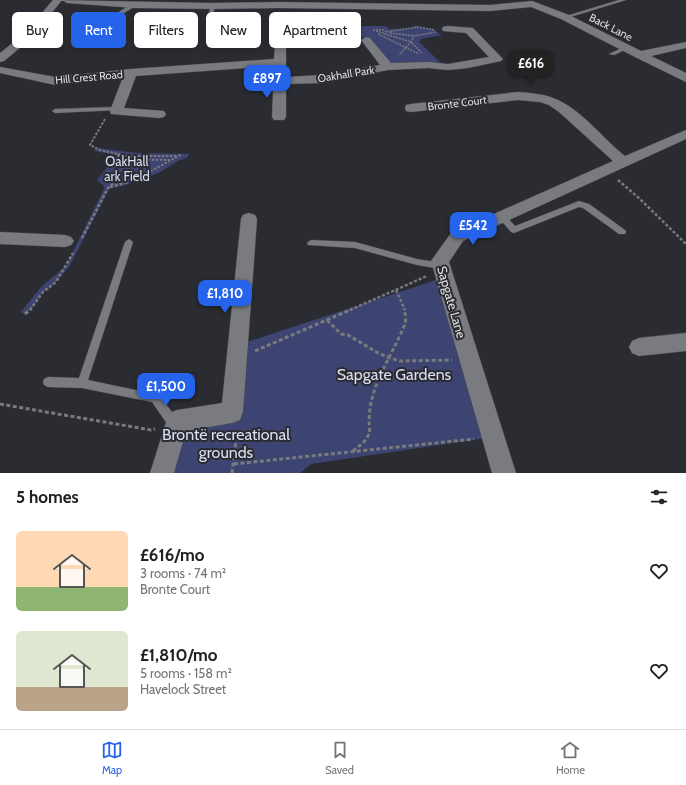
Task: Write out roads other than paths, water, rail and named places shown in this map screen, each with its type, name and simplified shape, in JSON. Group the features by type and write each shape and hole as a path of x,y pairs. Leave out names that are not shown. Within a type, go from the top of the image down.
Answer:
{"street":[{"path":"0,59 28,36 58,0"},
{"name":"Back Lane","path":"67,0 135,4 213,6 279,5 490,8 532,2 686,78"},
{"name":"Oakhall Park","path":"280,81 323,79 388,68 428,65 448,67 502,62 469,30 440,31"},
{"path":"371,35 388,68"},
{"path":"639,55 686,45"},
{"path":"279,117 280,48"},
{"path":"159,114 116,111 131,73 280,62"},
{"name":"Hill Crest Road","path":"0,70 55,81 131,73"},
{"name":"Bronte Court","path":"411,108 511,96 530,97 545,100 564,109 610,152 624,162"},
{"name":"Sapgate Lane","path":"504,473 440,261 457,237 686,134"},
{"path":"162,473 177,421 232,412 249,219"},
{"path":"0,238 65,241"},
{"path":"639,347 686,342"}],"lane":[{"path":"565,17 624,0"},
{"path":"122,12 135,4"},
{"path":"212,12 213,6"},
{"path":"612,54 626,48"},
{"path":"55,111 117,109"},
{"path":"502,217 514,230 578,204 586,206 622,232"},
{"path":"82,384 129,242"},
{"path":"311,243 355,245 441,268"},
{"path":"48,382 82,384 156,398 176,426"}],"park label":[{"name":"OakHall ark Field","path":"127,168"},
{"name":"Sapgate Gardens","path":"394,374"},
{"name":"Brontë recreational grounds","path":"226,443"}]}
